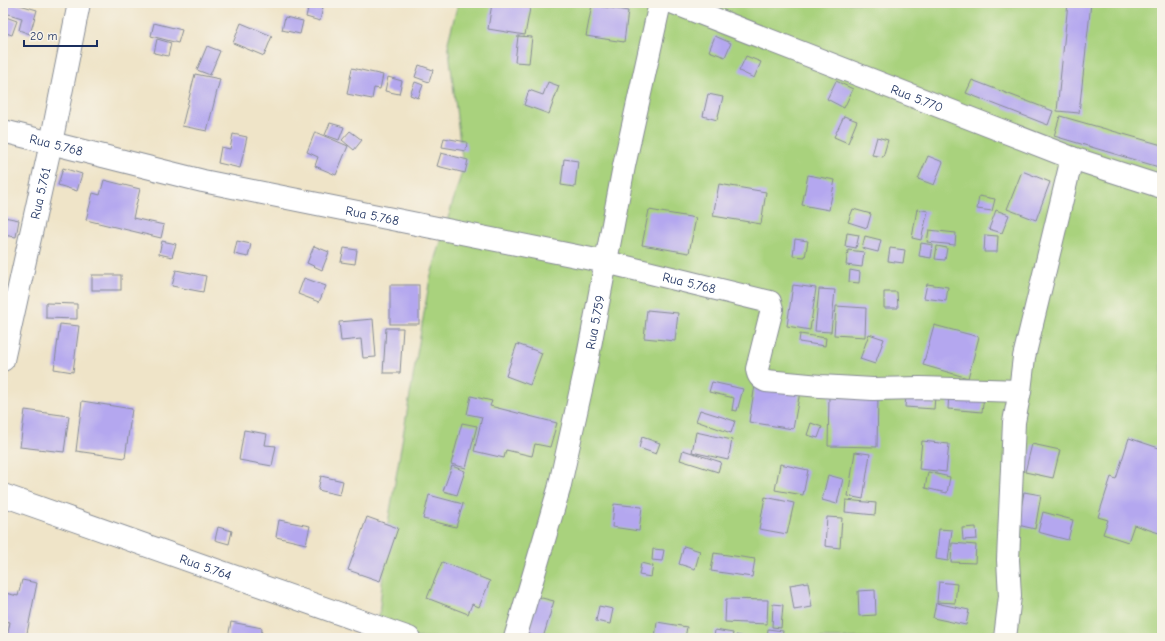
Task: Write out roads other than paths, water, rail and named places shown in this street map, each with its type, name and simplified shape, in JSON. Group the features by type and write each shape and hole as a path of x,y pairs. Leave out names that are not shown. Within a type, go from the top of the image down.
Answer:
{"street":[{"name":"Rua 5.761","path":"3,360 51,143 79,3"},
{"name":"Rua 5.759","path":"515,638 558,489 586,367 624,166 660,3"},
{"name":"Rua 5.770","path":"674,3 1072,158 1162,187"},
{"name":"Rua 5.768","path":"3,131 203,181 606,262 770,302 772,304 772,309 757,369 758,375 766,381 873,389 920,388 1020,391"},
{"path":"1005,638 1010,596 1008,560 1014,422 1020,391 1024,357 1072,158"},
{"name":"Rua 5.764","path":"3,495 409,638"}]}
